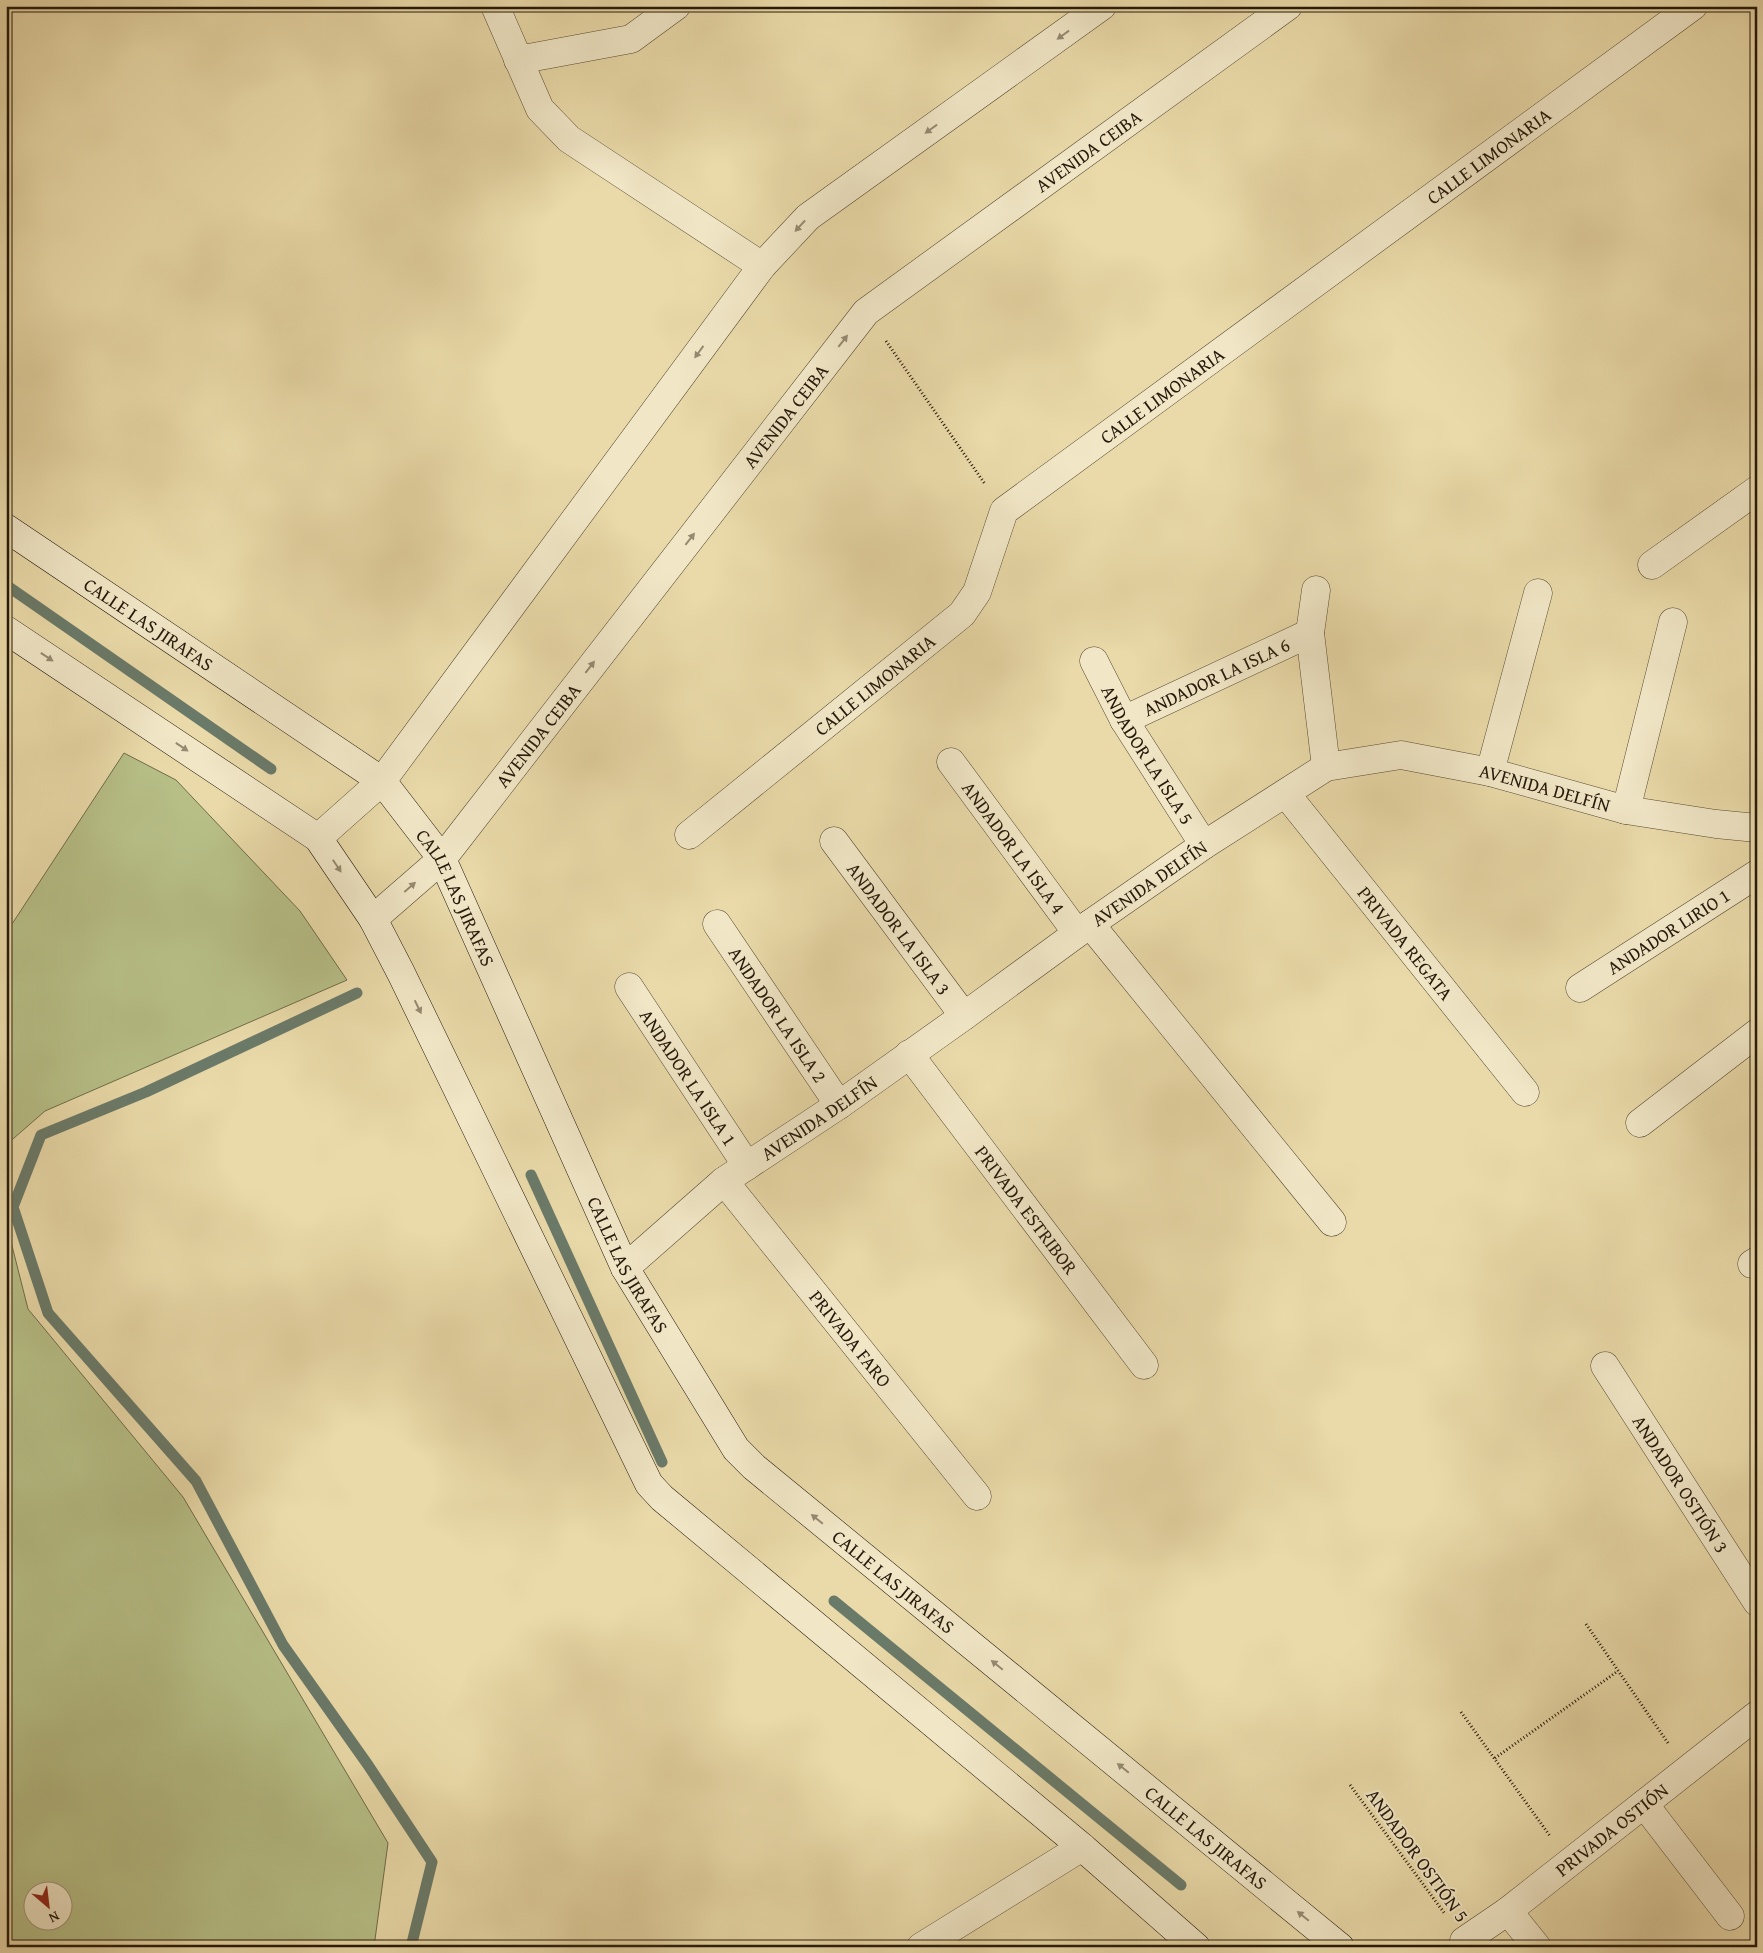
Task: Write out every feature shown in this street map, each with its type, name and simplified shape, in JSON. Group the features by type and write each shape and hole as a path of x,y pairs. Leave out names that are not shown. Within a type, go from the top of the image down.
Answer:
{"street":[{"path":"495,6 540,109 568,139 762,266"},
{"path":"518,60 631,39 676,6"},
{"path":"318,838 382,781 762,266 808,217 1102,6"},
{"name":"AVENIDA CEIBA","path":"373,918 442,859 866,312 1288,6"},
{"name":"CALLE LIMONARIA","path":"689,835 962,614 977,592 1004,511 1693,6"},
{"path":"1652,565 1757,490"},
{"name":"CALLE LAS JIRAFAS","path":"6,528 382,781 442,859 625,1268 736,1449 754,1467 1340,1947"},
{"path":"1316,590 1310,632 1326,767"},
{"path":"1490,772 1538,593"},
{"path":"1626,810 1674,622"},
{"path":"6,630 318,838 373,918 401,972 649,1484 662,1498 1082,1847 1196,1947"},
{"name":"ANDADOR LA ISLA 6","path":"1124,720 1310,632"},
{"name":"ANDADOR LA ISLA 5","path":"1094,661 1124,720 1204,845"},
{"name":"AVENIDA DELFÍN","path":"625,1268 724,1181 838,1105 964,1016 1083,928 1204,845 1326,767 1401,755 1490,772 1626,810 1716,824 1757,828"},
{"name":"ANDADOR LA ISLA 4","path":"951,762 1083,928"},
{"name":"PRIVADA REGATA","path":"1286,794 1525,1092"},
{"path":"1716,824 1757,846"},
{"name":"ANDADOR LA ISLA 3","path":"834,840 964,1016"},
{"name":"ANDADOR LIRIO 1","path":"1580,988 1757,874"},
{"name":"ANDADOR LA ISLA 2","path":"717,924 838,1105"},
{"path":"1083,928 1332,1222"},
{"name":"ANDADOR LA ISLA 1","path":"630,988 746,1166"},
{"path":"1640,1123 1757,1033"},
{"name":"PRIVADA ESTRIBOR","path":"908,1054 1144,1365"},
{"name":"PRIVADA FARO","path":"724,1181 977,1496"},
{"name":"ANDADOR OSTIÓN 3","path":"1605,1366 1757,1602"},
{"name":"PRIVADA OSTIÓN","path":"1464,1941 1508,1911 1757,1715"},
{"path":"1644,1804 1730,1916"},
{"path":"921,1947 1082,1847"},
{"path":"1508,1911 1537,1947"}],"path":[{"path":"866,312 1004,511"},
{"path":"1586,1624 1687,1770"},
{"path":"1495,1758 1618,1671"},
{"path":"1461,1712 1569,1863"},
{"name":"ANDADOR OSTIÓN 5","path":"1350,1785 1464,1941"}],"green space":[{"path":"124,753 176,780 300,911 347,980 45,1111 6,1145 6,920 12,924"},
{"path":"6,1222 28,1309 183,1497 388,1843 374,1947 6,1947"}],"waterway":[{"path":"6,585 271,769"},
{"path":"357,993 146,1092 41,1135 13,1207 48,1313 196,1481 283,1645 368,1765 432,1862 411,1947"},
{"path":"531,1175 662,1462"},
{"path":"834,1601 1181,1885"}]}
